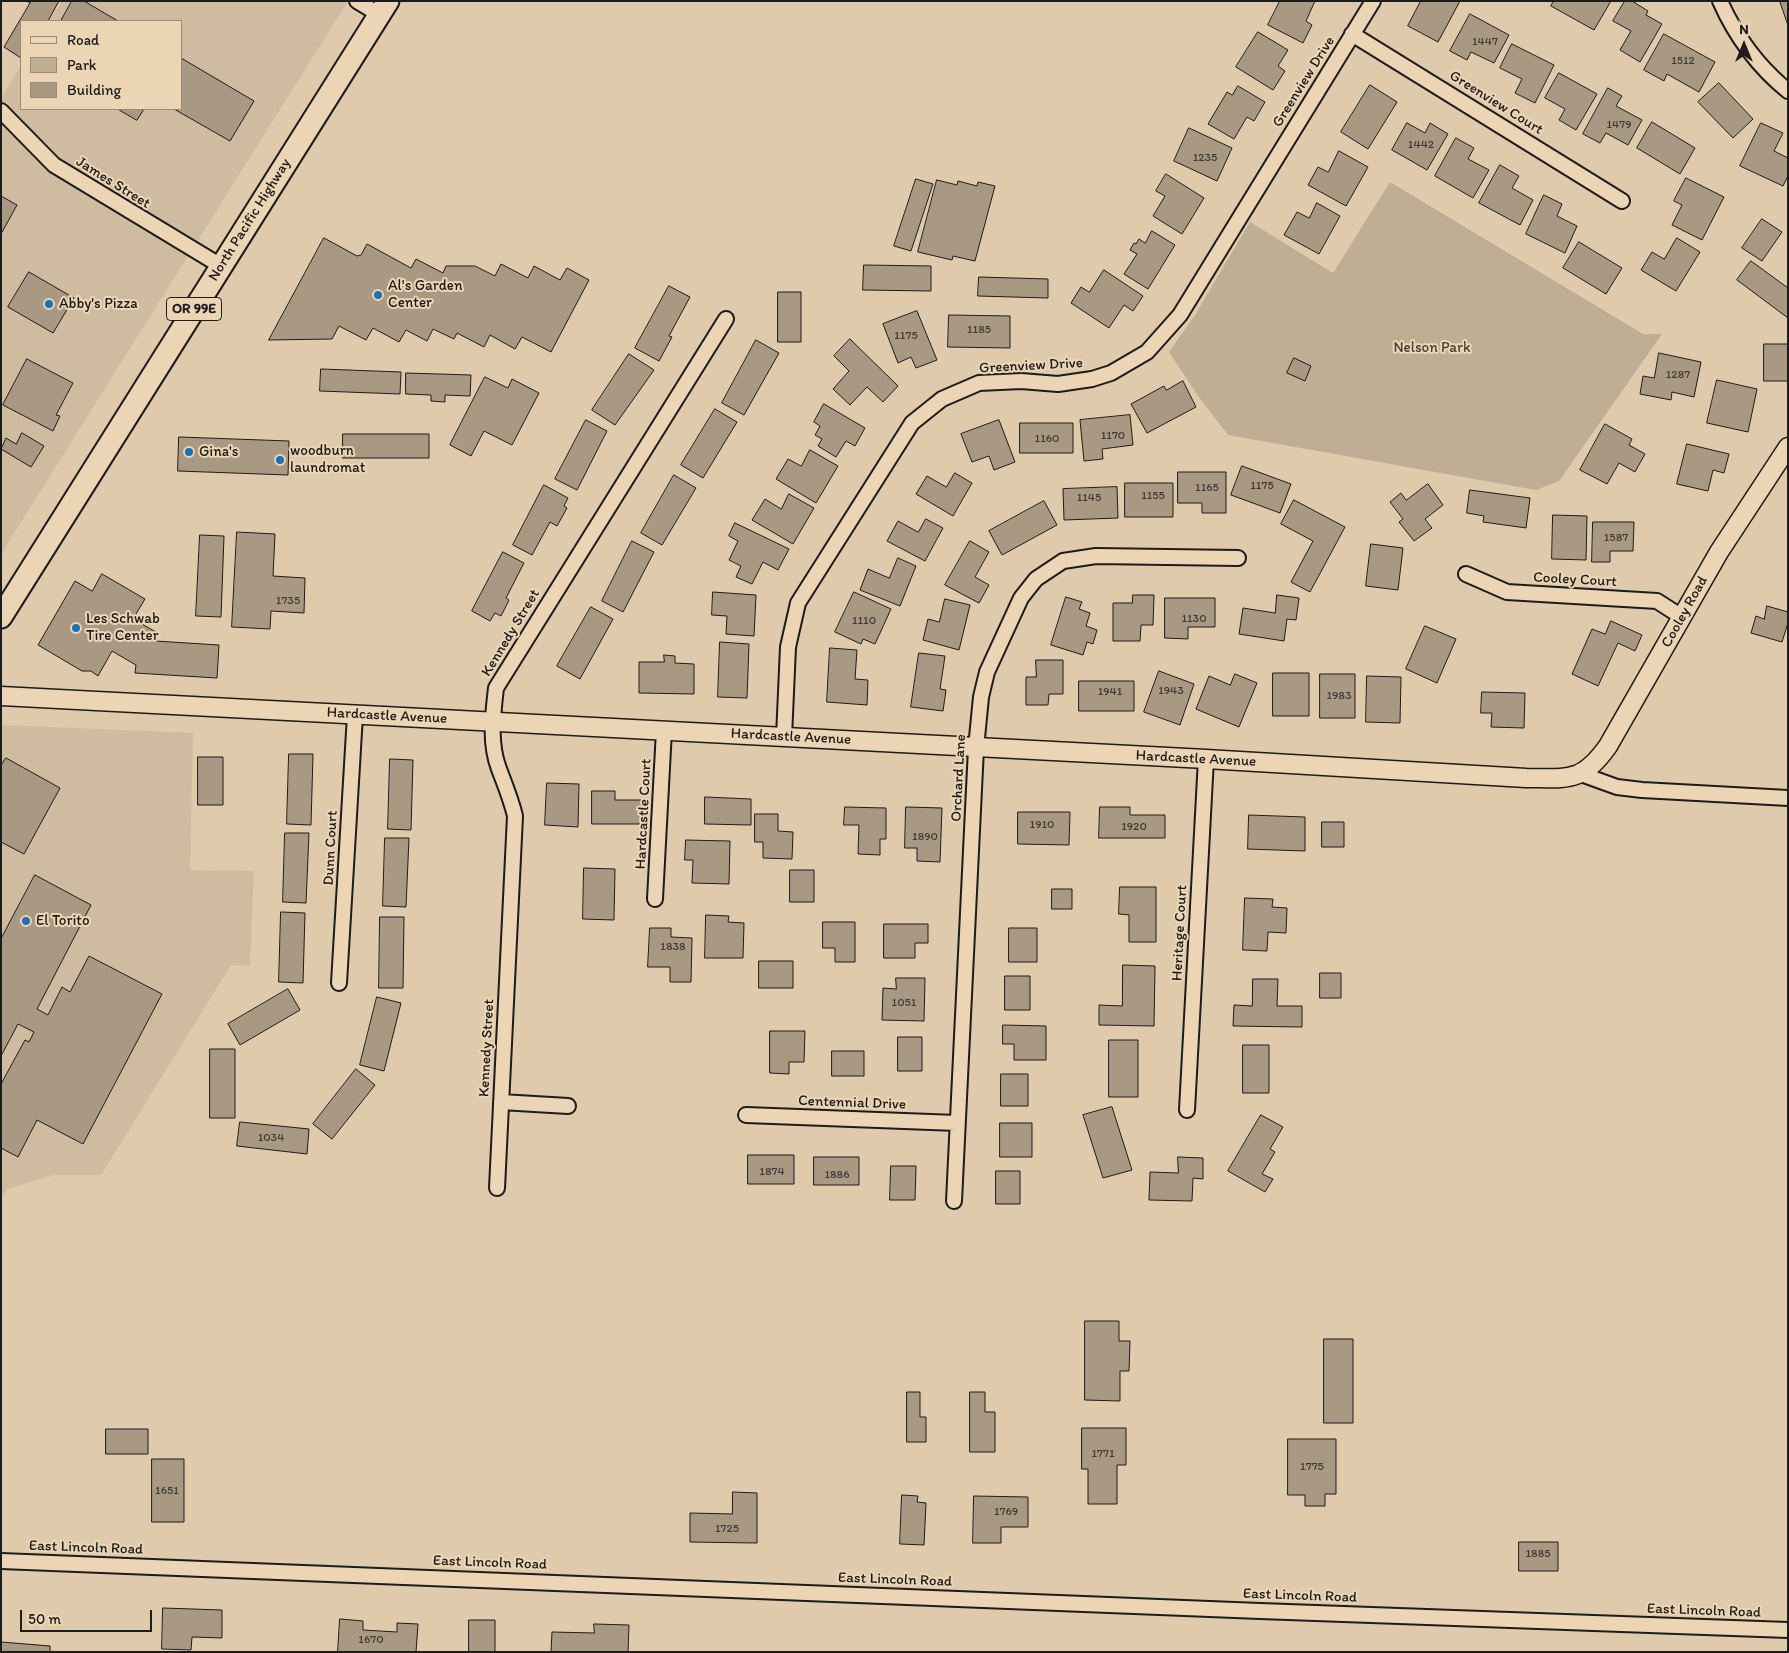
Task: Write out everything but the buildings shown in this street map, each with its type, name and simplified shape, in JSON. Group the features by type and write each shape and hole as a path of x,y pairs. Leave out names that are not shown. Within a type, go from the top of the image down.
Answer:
{"main road":[{"name":"North Pacific Highway","path":"1,617 384,8"}],"street":[{"path":"357,1 384,8"},
{"name":"Greenview Drive","path":"784,737 788,648 798,603 912,423 942,399 979,383 1001,381 1073,382 1111,373 1147,352 1180,315 1373,1"},
{"path":"1720,1 1736,35 1746,49 1788,91"},
{"name":"Greenview Court","path":"1352,34 1622,200"},
{"name":"James Street","path":"1,111 54,165 221,266"},
{"name":"Kennedy Street","path":"497,1188 515,816 509,792 498,768 493,744 496,688 726,319"},
{"name":"Cooley Road","path":"1581,774 1594,764 1608,746 1718,552 1788,447"},
{"name":"Orchard Lane","path":"954,1202 976,748 981,698 987,672 1021,598 1036,579 1063,561 1096,556 1238,558"},
{"name":"Cooley Court","path":"1466,574 1507,592 1657,601 1682,617"},
{"name":"Hardcastle Avenue","path":"1,696 1206,759 1526,778 1558,778 1581,774"},
{"name":"Dunn Court","path":"339,983 355,715"},
{"name":"Hardcastle Court","path":"655,899 664,730"},
{"name":"Heritage Court","path":"1187,1110 1206,759"},
{"path":"1581,774 1626,788 1788,798"},
{"path":"501,1102 568,1106"},
{"name":"Centennial Drive","path":"746,1115 957,1123"},
{"name":"East Lincoln Road","path":"1,1561 1788,1630"}],"shaded area":[{"path":"62,1 348,1 1,554 1,98 20,68 20,110 182,110 182,20 50,20"},
{"path":"1,725 193,733 190,870 254,871 250,966 231,965 101,1175 54,1175 7,1189 1,1199"}],"green space":[{"name":"Nelson Park","path":"1390,182 1643,334 1662,334 1559,481 1536,490 1228,435 1201,400 1169,352 1195,315 1250,222 1333,273"}],"place":[{"name":"Al's Garden Center","path":"378,295"},
{"name":"Abby's Pizza","path":"49,304"},
{"name":"Gina's","path":"189,452"},
{"name":"woodburn laundromat","path":"280,460"},
{"name":"Les Schwab Tire Center","path":"76,628"},
{"name":"El Torito","path":"26,921"}]}
